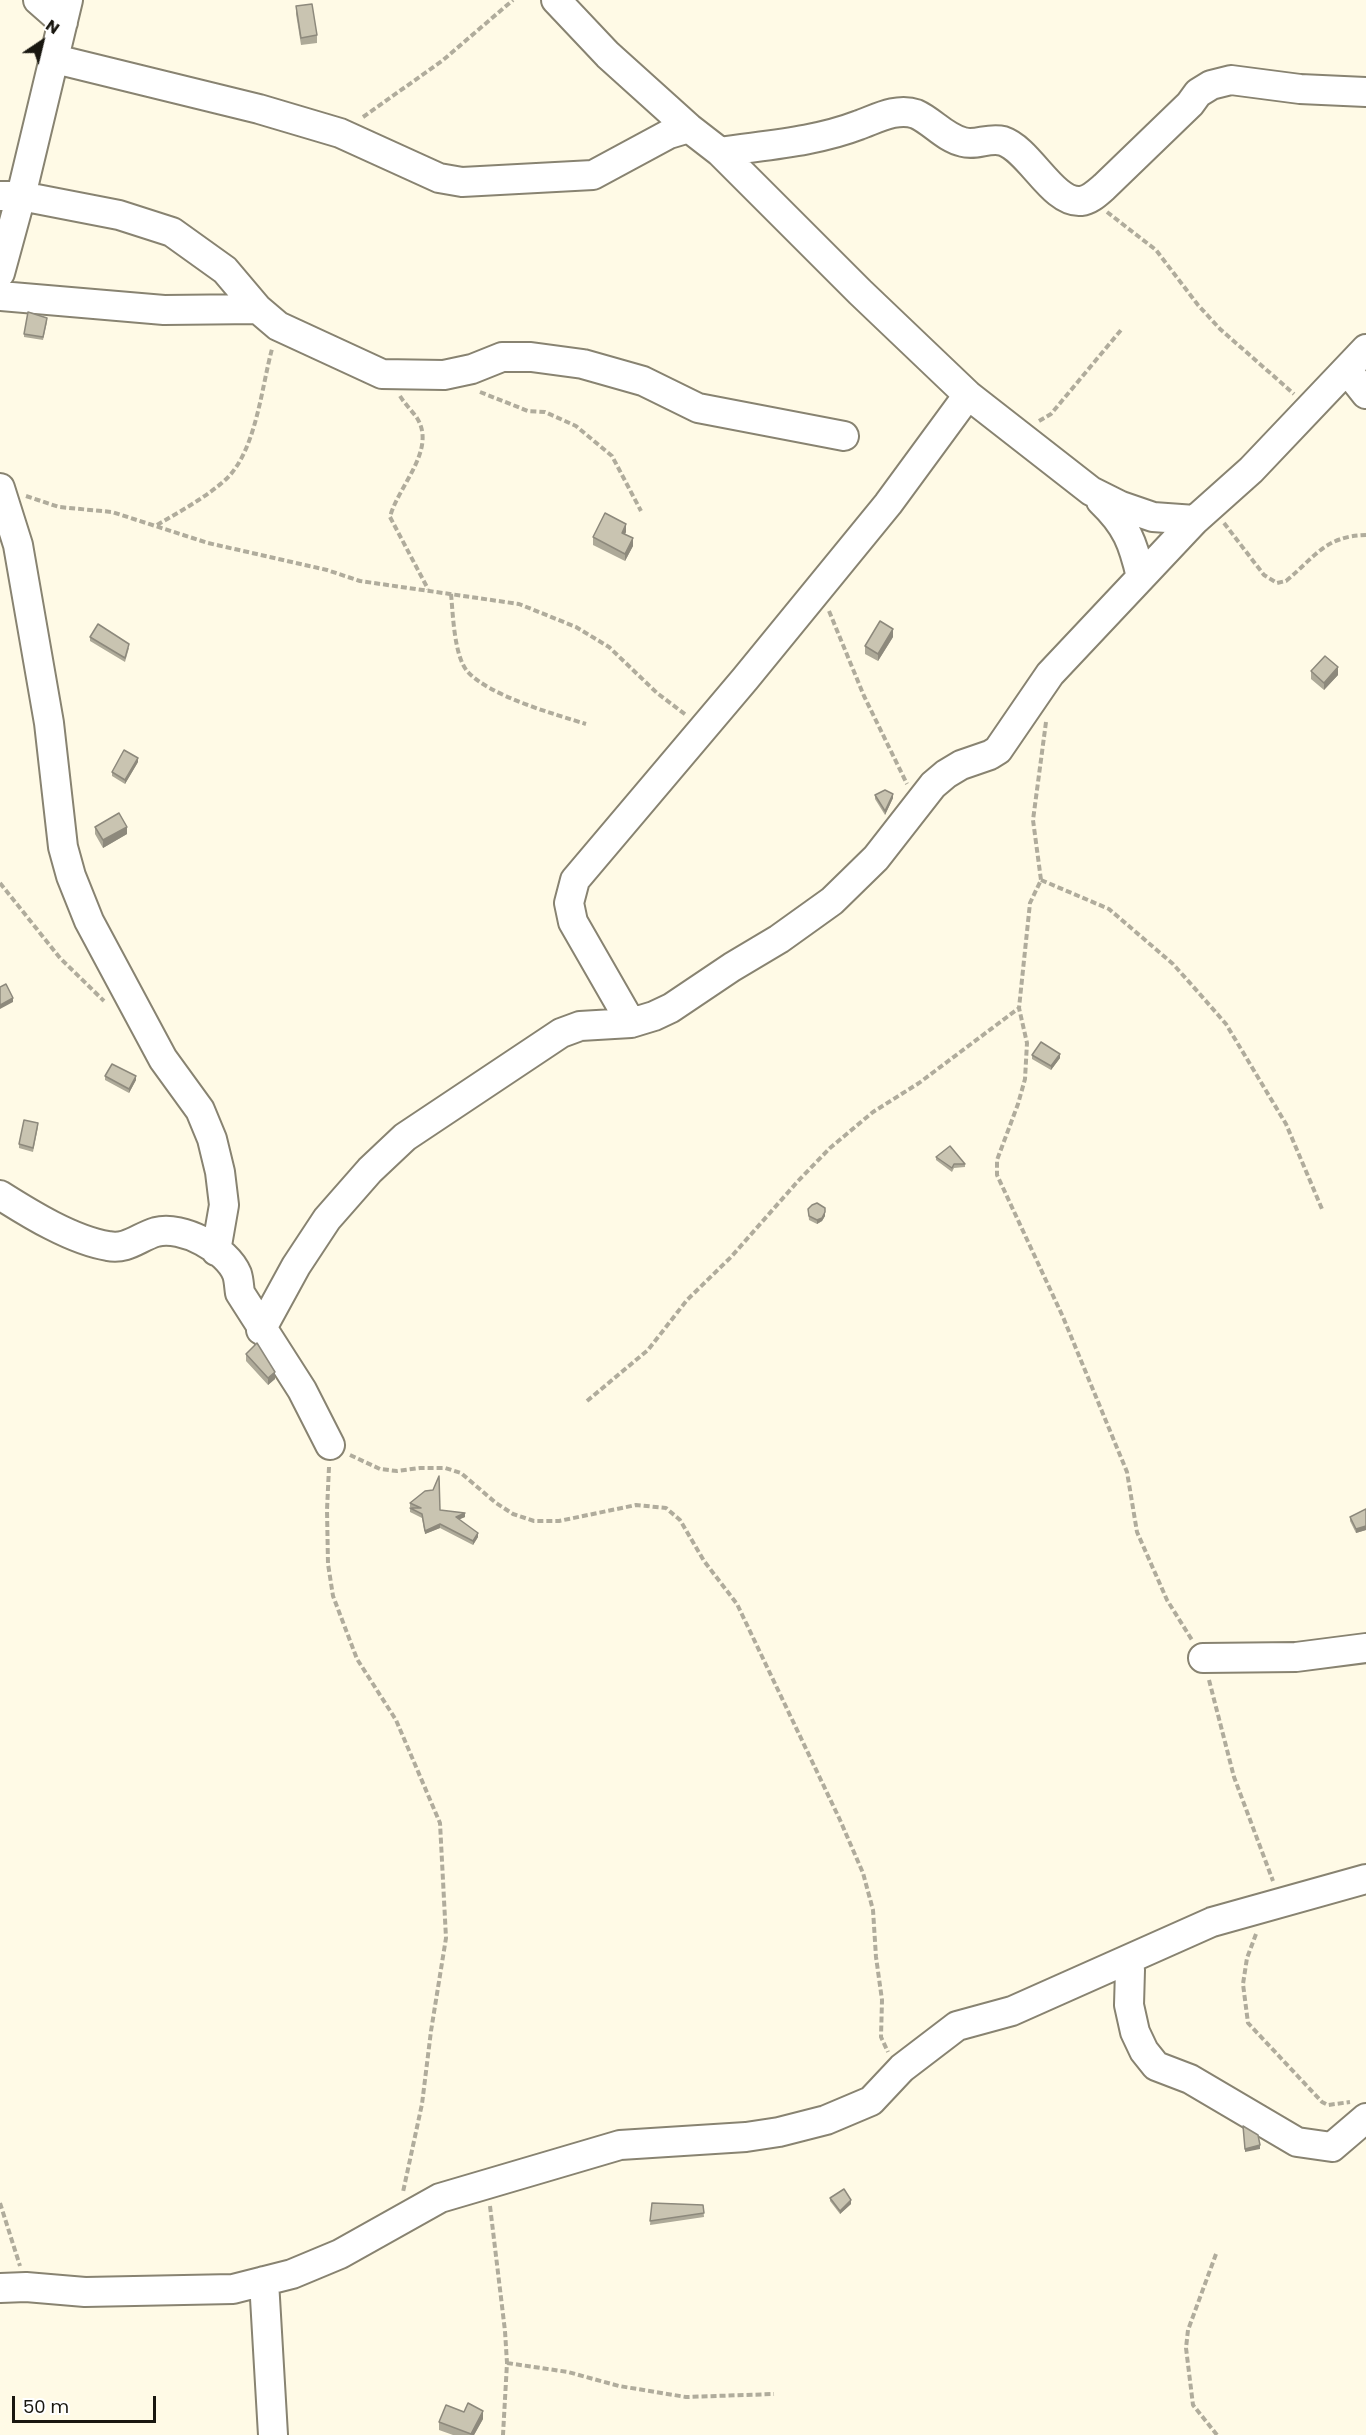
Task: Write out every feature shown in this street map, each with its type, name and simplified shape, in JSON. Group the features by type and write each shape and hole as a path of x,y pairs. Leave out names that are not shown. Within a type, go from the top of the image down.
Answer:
{"street":[{"path":"0,273 10,196 55,59 65,11 38,0"},
{"path":"556,0 608,55 689,128 720,152 860,292 968,395 1091,491 1113,512 1128,532 1134,545 1141,577"},
{"path":"55,59 259,109 340,133 439,178 462,182 593,175 669,134 689,128"},
{"path":"720,152 795,141 850,129 900,112 912,113 924,118 961,142 971,143 990,139 1003,141 1029,160 1057,191 1079,202 1090,198 1137,156 1198,93 1211,85 1231,80 1300,89 1366,92"},
{"path":"10,196 119,215 172,232 225,270 268,318"},
{"path":"0,296 268,318 382,374 444,375 472,369 502,357 531,357 583,364 643,381 698,408 844,436"},
{"path":"261,1330 296,1266 327,1219 370,1170 405,1137 561,1033 580,1026 631,1023 671,1008 779,939 832,901 876,858 933,785 961,765 998,750 1050,674 1204,512 1251,470 1366,349"},
{"path":"1347,370 1366,394"},
{"path":"631,1023 573,922 569,903 575,880 704,728 888,504 968,395"},
{"path":"10,491 49,723 63,847 71,876 89,921 163,1059 189,1092 208,1130 220,1172 224,1205 216,1251"},
{"path":"1091,491 1121,506 1153,517 1204,512"},
{"path":"0,1195 28,1213 85,1239 110,1247 129,1245 155,1233 173,1230 197,1239 216,1251 226,1259 237,1275 240,1293 261,1330 302,1390 330,1445"},
{"path":"1203,1659 1296,1657 1366,1648"},
{"path":"13,2288 85,2292 233,2289 292,2274 340,2254 440,2198 620,2145 779,2132 826,2120 872,2101 902,2068 957,2026 1012,2011 1212,1922 1366,1879"},
{"path":"1127,1960 1130,1970 1129,2005 1135,2032 1144,2051 1156,2066 1190,2079 1297,2142 1332,2147 1362,2112"},
{"path":"264,2281 273,2435"}],"path":[{"path":"340,133 442,61 513,0"},
{"path":"1090,198 1156,250 1198,305 1220,329 1310,409"},
{"path":"156,526 225,481 240,460 255,429 263,381 268,318"},
{"path":"1002,421 1020,423 1041,421 1051,414 1120,330"},
{"path":"382,374 418,420 424,434 419,458 394,504 390,518 428,590"},
{"path":"444,375 506,404 528,411 545,411 576,426 612,456 641,511"},
{"path":"10,491 59,507 112,512 208,543 327,570 360,581 519,604 576,627 609,647 657,693 704,728"},
{"path":"1204,512 1264,575 1278,583 1286,581 1326,545 1336,539 1348,535 1366,535"},
{"path":"820,587 864,696 918,807"},
{"path":"451,594 456,638 462,662 467,671 506,696 586,724"},
{"path":"1046,716 1033,820 1041,880 1031,898 1019,1008 1027,1043 1025,1079 997,1160 997,1175 1063,1317 1126,1472 1137,1532 1167,1600 1203,1659 1234,1777 1274,1904 1247,1958 1243,1984 1248,2023 1322,2102 1328,2105 1346,2101 1362,2112"},
{"path":"1041,880 1109,909 1173,964 1226,1024 1286,1124 1322,1209"},
{"path":"0,883 60,958 108,1005"},
{"path":"587,1401 648,1350 687,1300 731,1257 830,1148 873,1112 919,1083 1019,1008"},
{"path":"396,2221 422,2104 446,1938 440,1823 396,1720 357,1659 333,1596 328,1564 327,1521 330,1445 380,1469 397,1471 446,1468 461,1473 496,1503 513,1514 534,1521 559,1521 636,1505 666,1508 680,1521 704,1561 736,1604 840,1820 863,1873 873,1910 882,2000 882,2037 886,2050 902,2068"},
{"path":"487,2184 505,2331 507,2363 503,2435"},
{"path":"0,2203 13,2288"},
{"path":"1216,2254 1188,2330 1186,2348 1193,2405 1217,2435"},
{"path":"507,2363 568,2372 619,2386 686,2397 774,2394"}],"building":[{"path":"312,4 317,35 301,38 296,6"},
{"path":"28,312 47,318 43,337 24,334"},
{"path":"605,513 626,524 622,533 633,538 625,554 593,537"},
{"path":"880,621 893,629 878,654 865,646"},
{"path":"98,624 129,644 125,658 90,637"},
{"path":"1325,656 1338,667 1324,683 1311,671"},
{"path":"124,750 138,758 125,780 112,772"},
{"path":"885,790 893,794 885,811 875,795"},
{"path":"119,813 127,827 103,840 95,827"},
{"path":"6,984 13,998 0,1005 0,987"},
{"path":"1041,1042 1060,1054 1051,1066 1032,1055"},
{"path":"112,1064 136,1076 129,1089 105,1076"},
{"path":"24,1120 38,1123 33,1148 19,1144"},
{"path":"950,1146 965,1164 954,1164 952,1168 936,1157"},
{"path":"817,1203 825,1208 825,1212 822,1218 817,1220 809,1216 808,1209"},
{"path":"257,1343 275,1372 268,1378 246,1354"},
{"path":"439,1476 440,1510 465,1513 456,1517 478,1533 473,1541 440,1524 425,1531 422,1514 410,1508 421,1508 410,1503 425,1491 433,1490"},
{"path":"1366,1509 1366,1526 1356,1529 1350,1517"},
{"path":"1243,2126 1258,2135 1260,2145 1245,2149"},
{"path":"844,2189 851,2200 840,2211 830,2198"},
{"path":"652,2203 703,2205 704,2213 650,2221"},
{"path":"468,2403 483,2411 471,2434 439,2422 446,2405 464,2412"}]}
